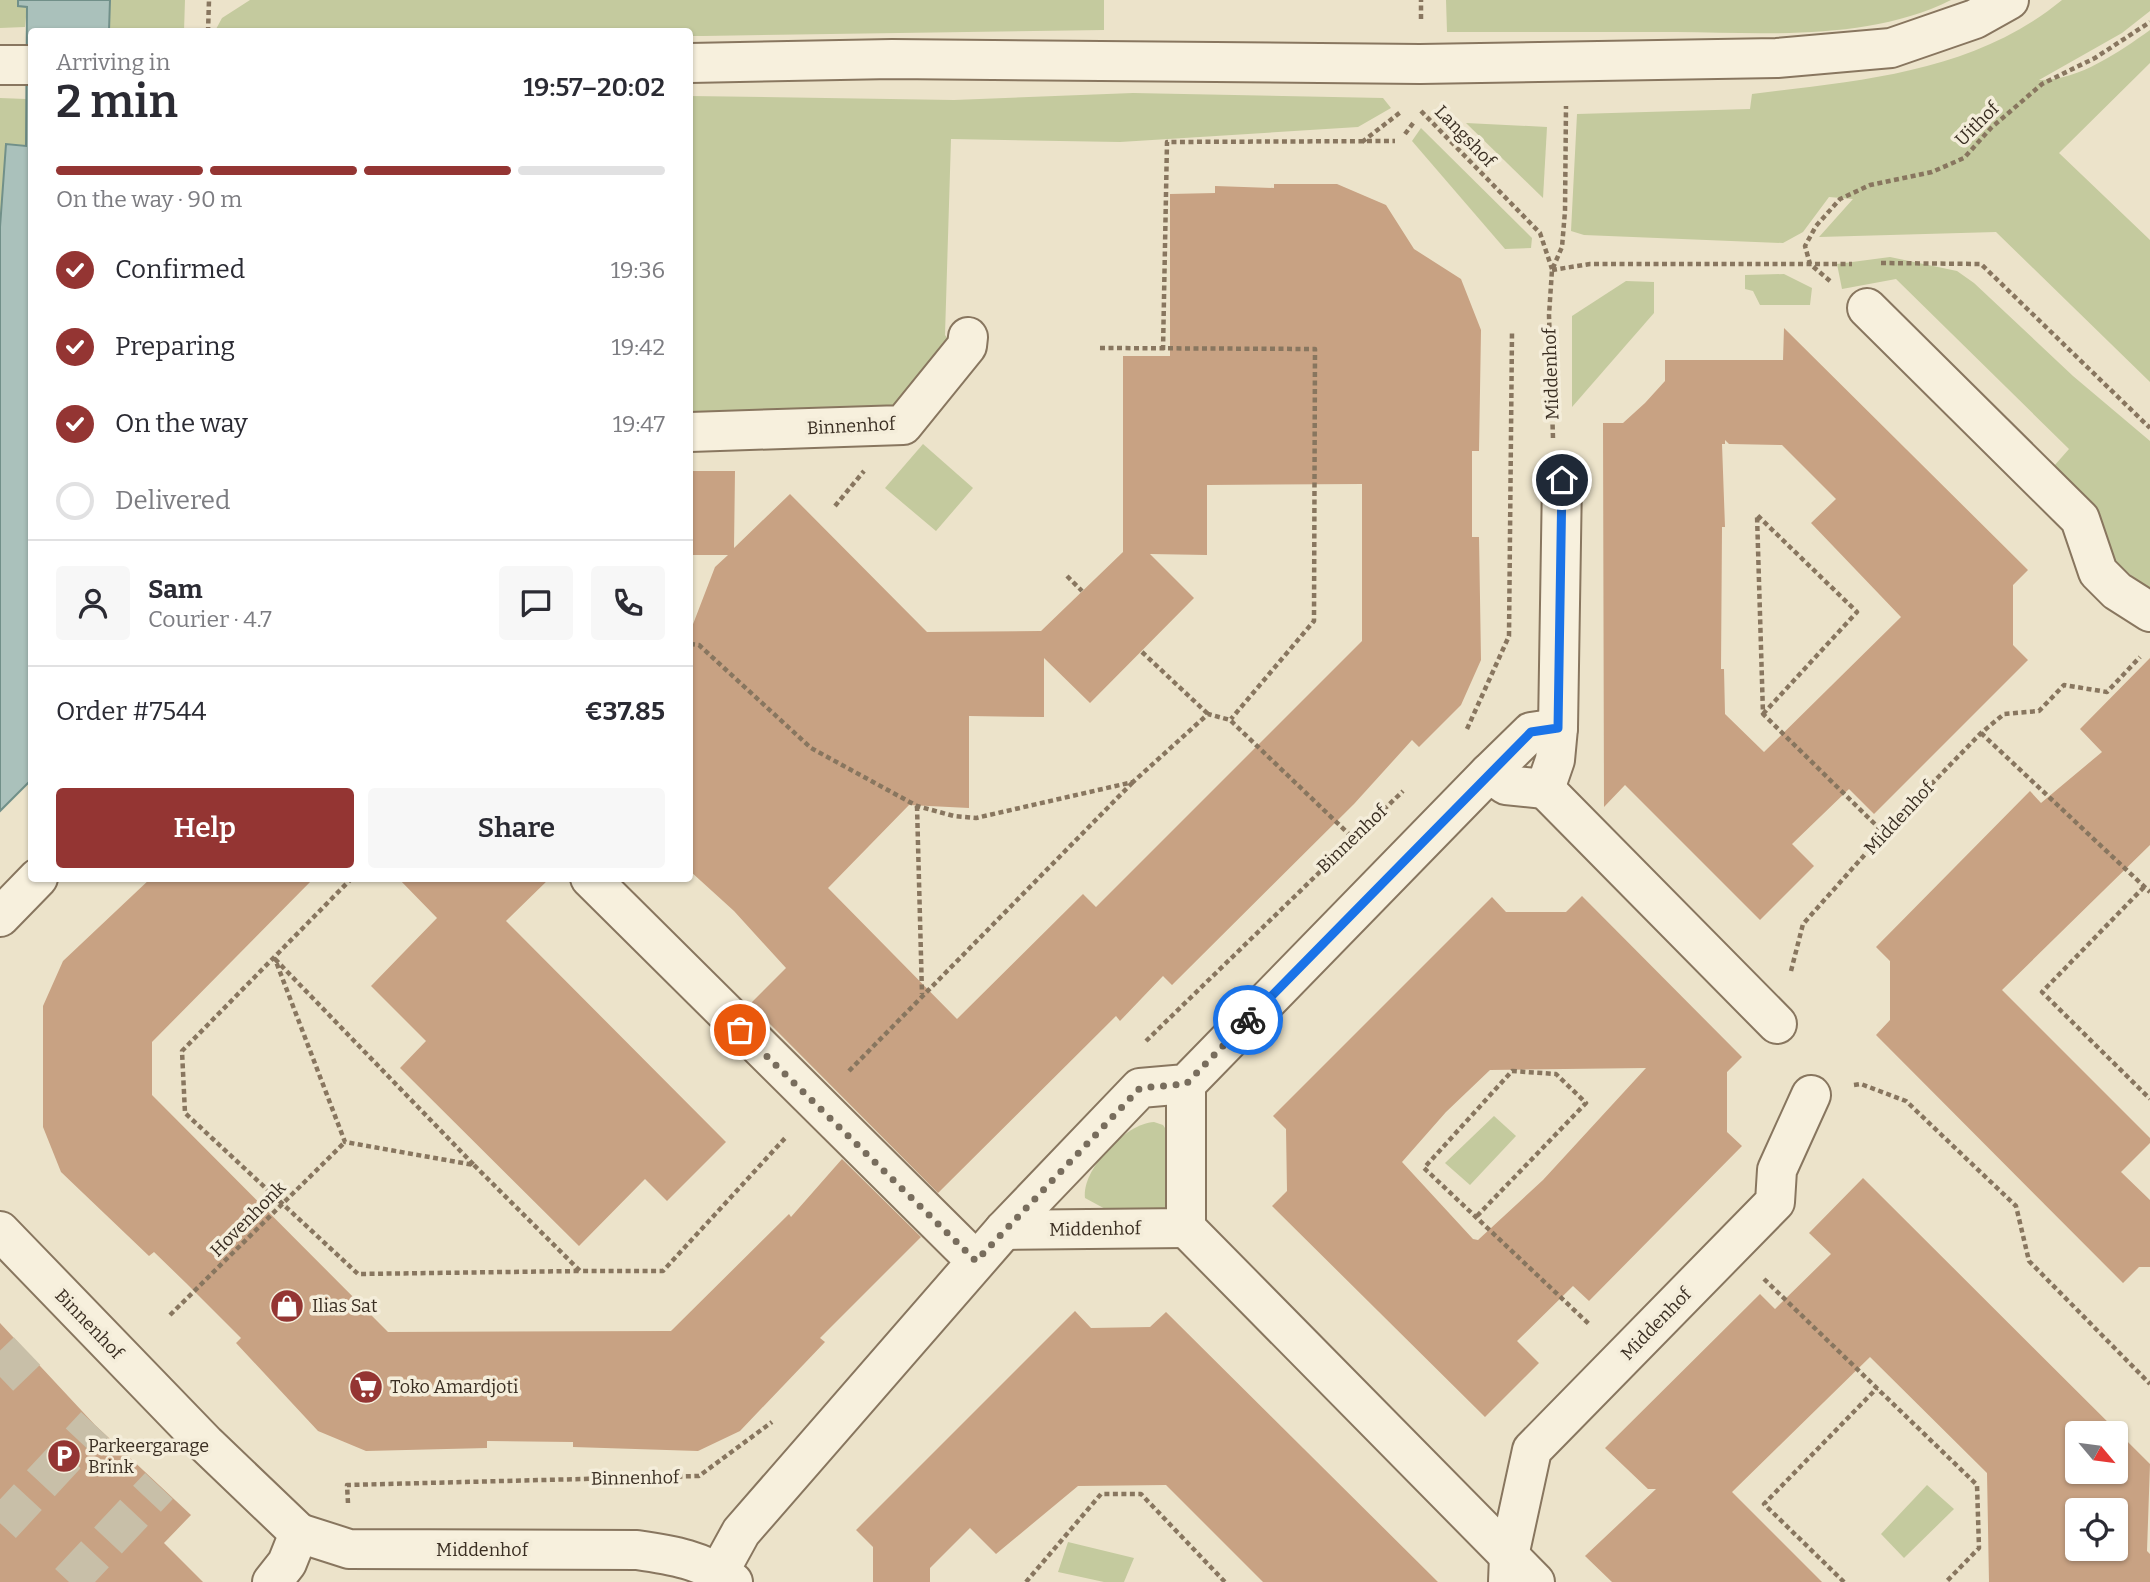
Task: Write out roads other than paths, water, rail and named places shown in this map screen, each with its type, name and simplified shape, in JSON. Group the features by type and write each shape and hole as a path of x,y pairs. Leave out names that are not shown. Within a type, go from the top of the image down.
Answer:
{"street":[{"path":"693,63 892,59 1420,64 1777,58 1891,48 1975,19 2009,0"},
{"path":"0,65 28,65"},
{"path":"1867,308 2080,519 2098,572 2117,591 2150,611"},
{"name":"Binnenhof","path":"693,432 903,425 967,346 968,337"},
{"path":"1545,789 1555,760 1558,728 1562,480"},
{"path":"1186,1228 1186,1084 1531,732 1558,728"},
{"path":"1489,773 1506,785 1545,789 1777,1024"},
{"path":"0,917 34,882"},
{"path":"594,882 976,1261"},
{"name":"Middenhof","path":"299,1533 349,1549 636,1550 681,1556 726,1577 741,1532 1004,1230 1140,1088 1186,1084"},
{"name":"Middenhof","path":"1517,1573 1532,1450 1775,1202 1777,1170 1811,1095"},
{"name":"Middenhof","path":"1004,1230 1186,1228 1517,1573"},
{"name":"Binnenhof","path":"0,1231 206,1444 299,1533"},
{"path":"272,1582 287,1563 299,1533"}],"water":[{"path":"18,0 110,0 109,28 28,28 28,783 0,811 0,227 6,144 26,146 27,7 18,6"}],"tunnel":[{"path":"0,1377 27,1351"},
{"path":"2,1525 95,1425"},
{"path":"69,1582 159,1486"}],"place":[{"name":"Ilias Sat","path":"287,1306"},
{"name":"Toko Amardjoti","path":"366,1387"},
{"name":"Parkeergarage Brink","path":"64,1456"}]}
